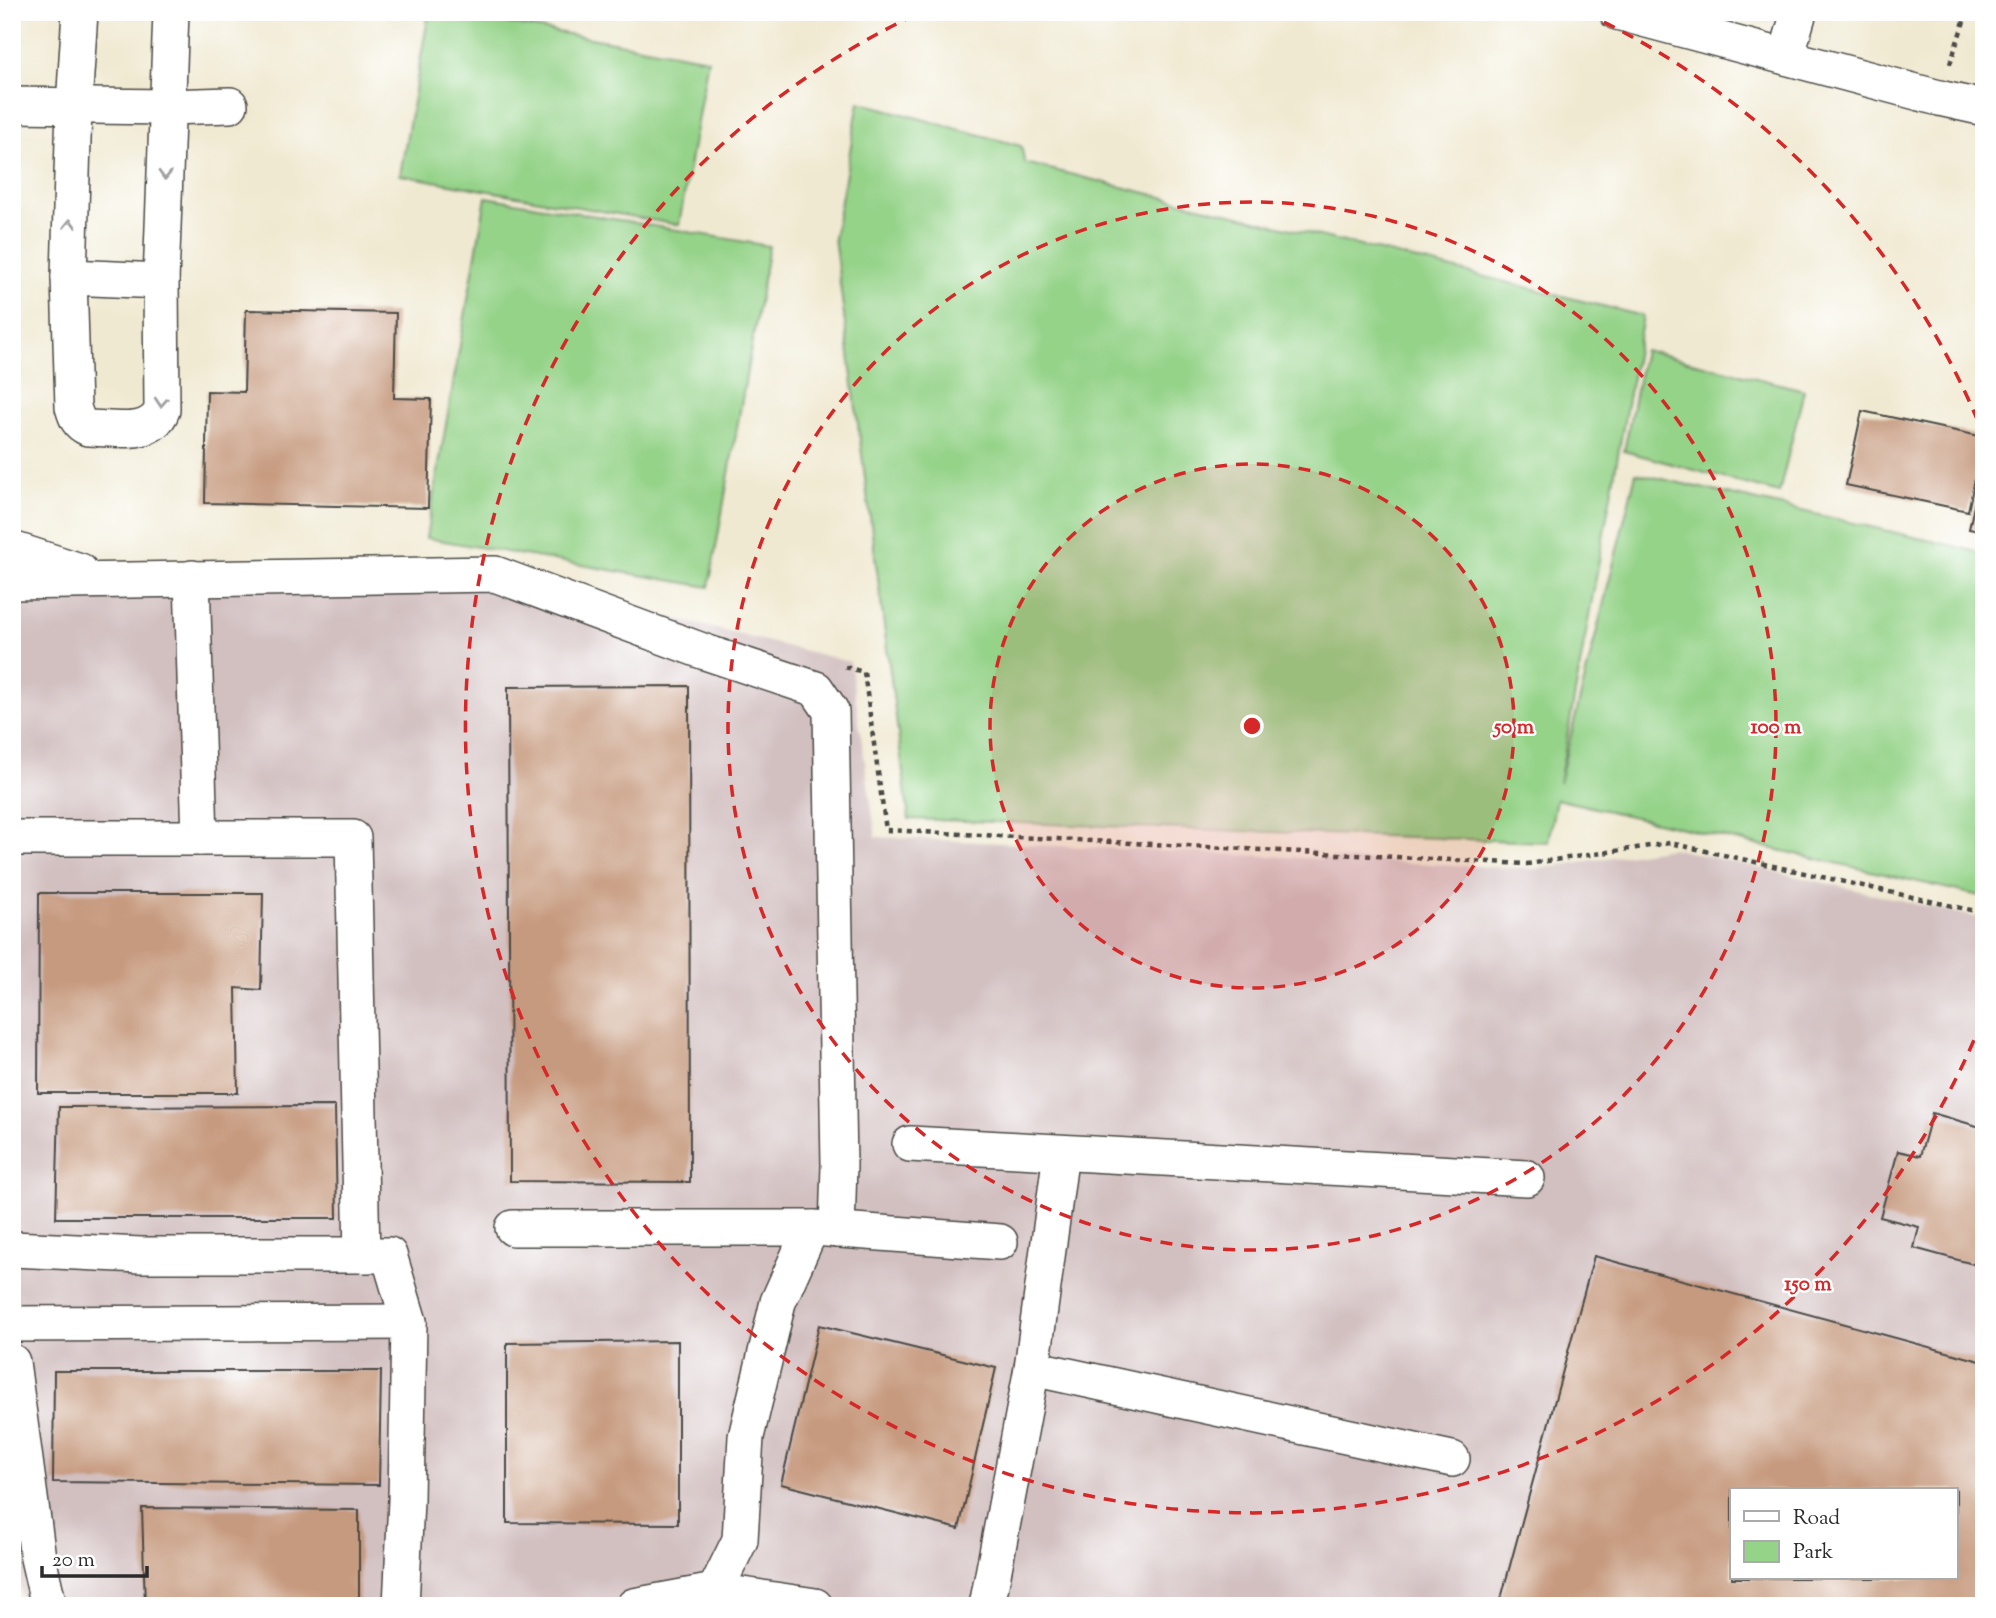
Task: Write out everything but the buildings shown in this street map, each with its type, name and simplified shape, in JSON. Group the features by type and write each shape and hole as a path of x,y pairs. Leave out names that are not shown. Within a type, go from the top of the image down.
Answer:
{"street":[{"path":"80,12 69,277 73,407 76,418 81,425 88,428 143,429 158,419 162,410 161,281 171,12"},
{"path":"1617,12 1984,108"},
{"path":"1786,57 1799,12"},
{"path":"12,105 230,105"},
{"path":"69,277 161,281"},
{"path":"12,549 106,580"},
{"path":"12,582 495,574 705,652 816,689 831,711 839,1165 824,1229 778,1302 746,1437 740,1540 713,1598"},
{"path":"192,578 200,838"},
{"path":"12,838 353,838 362,1255"},
{"path":"909,1144 1527,1178"},
{"path":"987,1606 1032,1368 1061,1153"},
{"path":"513,1228 824,1229 1000,1242"},
{"path":"12,1249 141,1255 389,1255 409,1322 401,1606"},
{"path":"12,1324 409,1322"},
{"path":"12,1362 38,1558 49,1606"},
{"path":"1032,1368 1452,1459"},
{"path":"634,1606 713,1598 815,1606"}],"path":[{"path":"1939,98 1967,12"},
{"path":"837,665 863,672 886,830 1527,864 1670,843 1984,914"}],"shaded area":[{"path":"12,562 495,574 850,662 876,837 1535,869 1671,848 1984,919 1984,1606 23,1606 12,1522"}],"green space":[{"path":"429,12 445,12 708,59 679,225 400,175"},
{"path":"859,102 1021,146 1025,163 1643,316 1559,783 1636,473 1984,553 1984,897 1556,799 1548,842 909,819 834,238"},
{"path":"486,197 769,246 709,587 426,538"},
{"path":"1644,350 1804,390 1779,493 1624,451"}]}
